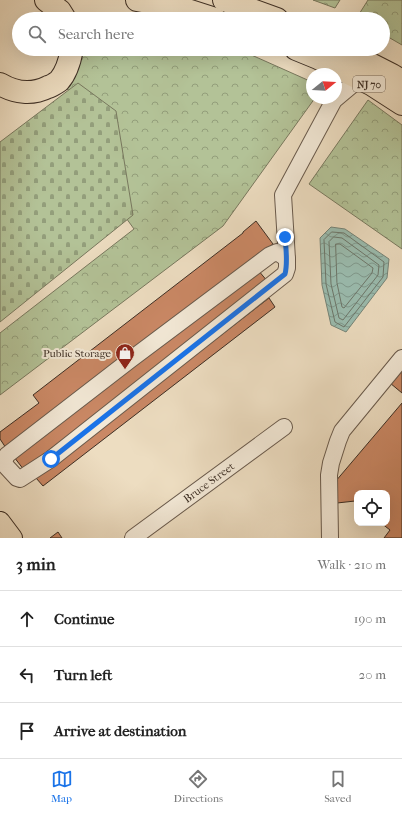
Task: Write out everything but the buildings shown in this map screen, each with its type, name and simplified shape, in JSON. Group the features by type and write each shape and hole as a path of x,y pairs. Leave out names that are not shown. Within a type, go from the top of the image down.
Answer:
{"highway":[{"path":"46,0 61,12"},
{"path":"137,0 193,12"},
{"path":"224,0 257,12"},
{"path":"0,84 10,89 22,92 34,92 52,86 59,81 65,71 70,56"},
{"name":"NJ 70","path":"316,56 337,63 392,75 402,81"},
{"name":"NJ 70","path":"337,63 359,79 371,84 402,104"}],"main road":[{"path":"0,522 12,538"}],"street":[{"path":"342,93 359,79"},
{"path":"287,259 277,252 270,255 7,455 2,463 17,478 20,479 51,459 285,274 287,259 283,195 331,104"},
{"path":"330,538 329,476 331,463 338,440 342,431 402,358"},
{"name":"Bruce Street","path":"133,538 284,427"}],"green space":[{"path":"313,0 340,0 335,8"},
{"path":"368,0 402,0 402,45 390,38 390,12 360,12"},
{"path":"81,56 254,56 306,79 306,104 311,104 223,226 0,395 0,333 134,229 93,172 112,116 62,86"},
{"path":"78,83 116,111 133,215 0,322 0,142"},
{"path":"368,100 402,125 402,249 309,184"}],"water":[{"path":"331,227 345,229 389,259 387,278 346,332 331,325 322,285 320,238"}],"place":[{"name":"Public Storage","path":"125,370"}],"route":[{"path":"51,459 285,274 287,259 285,237"}]}
